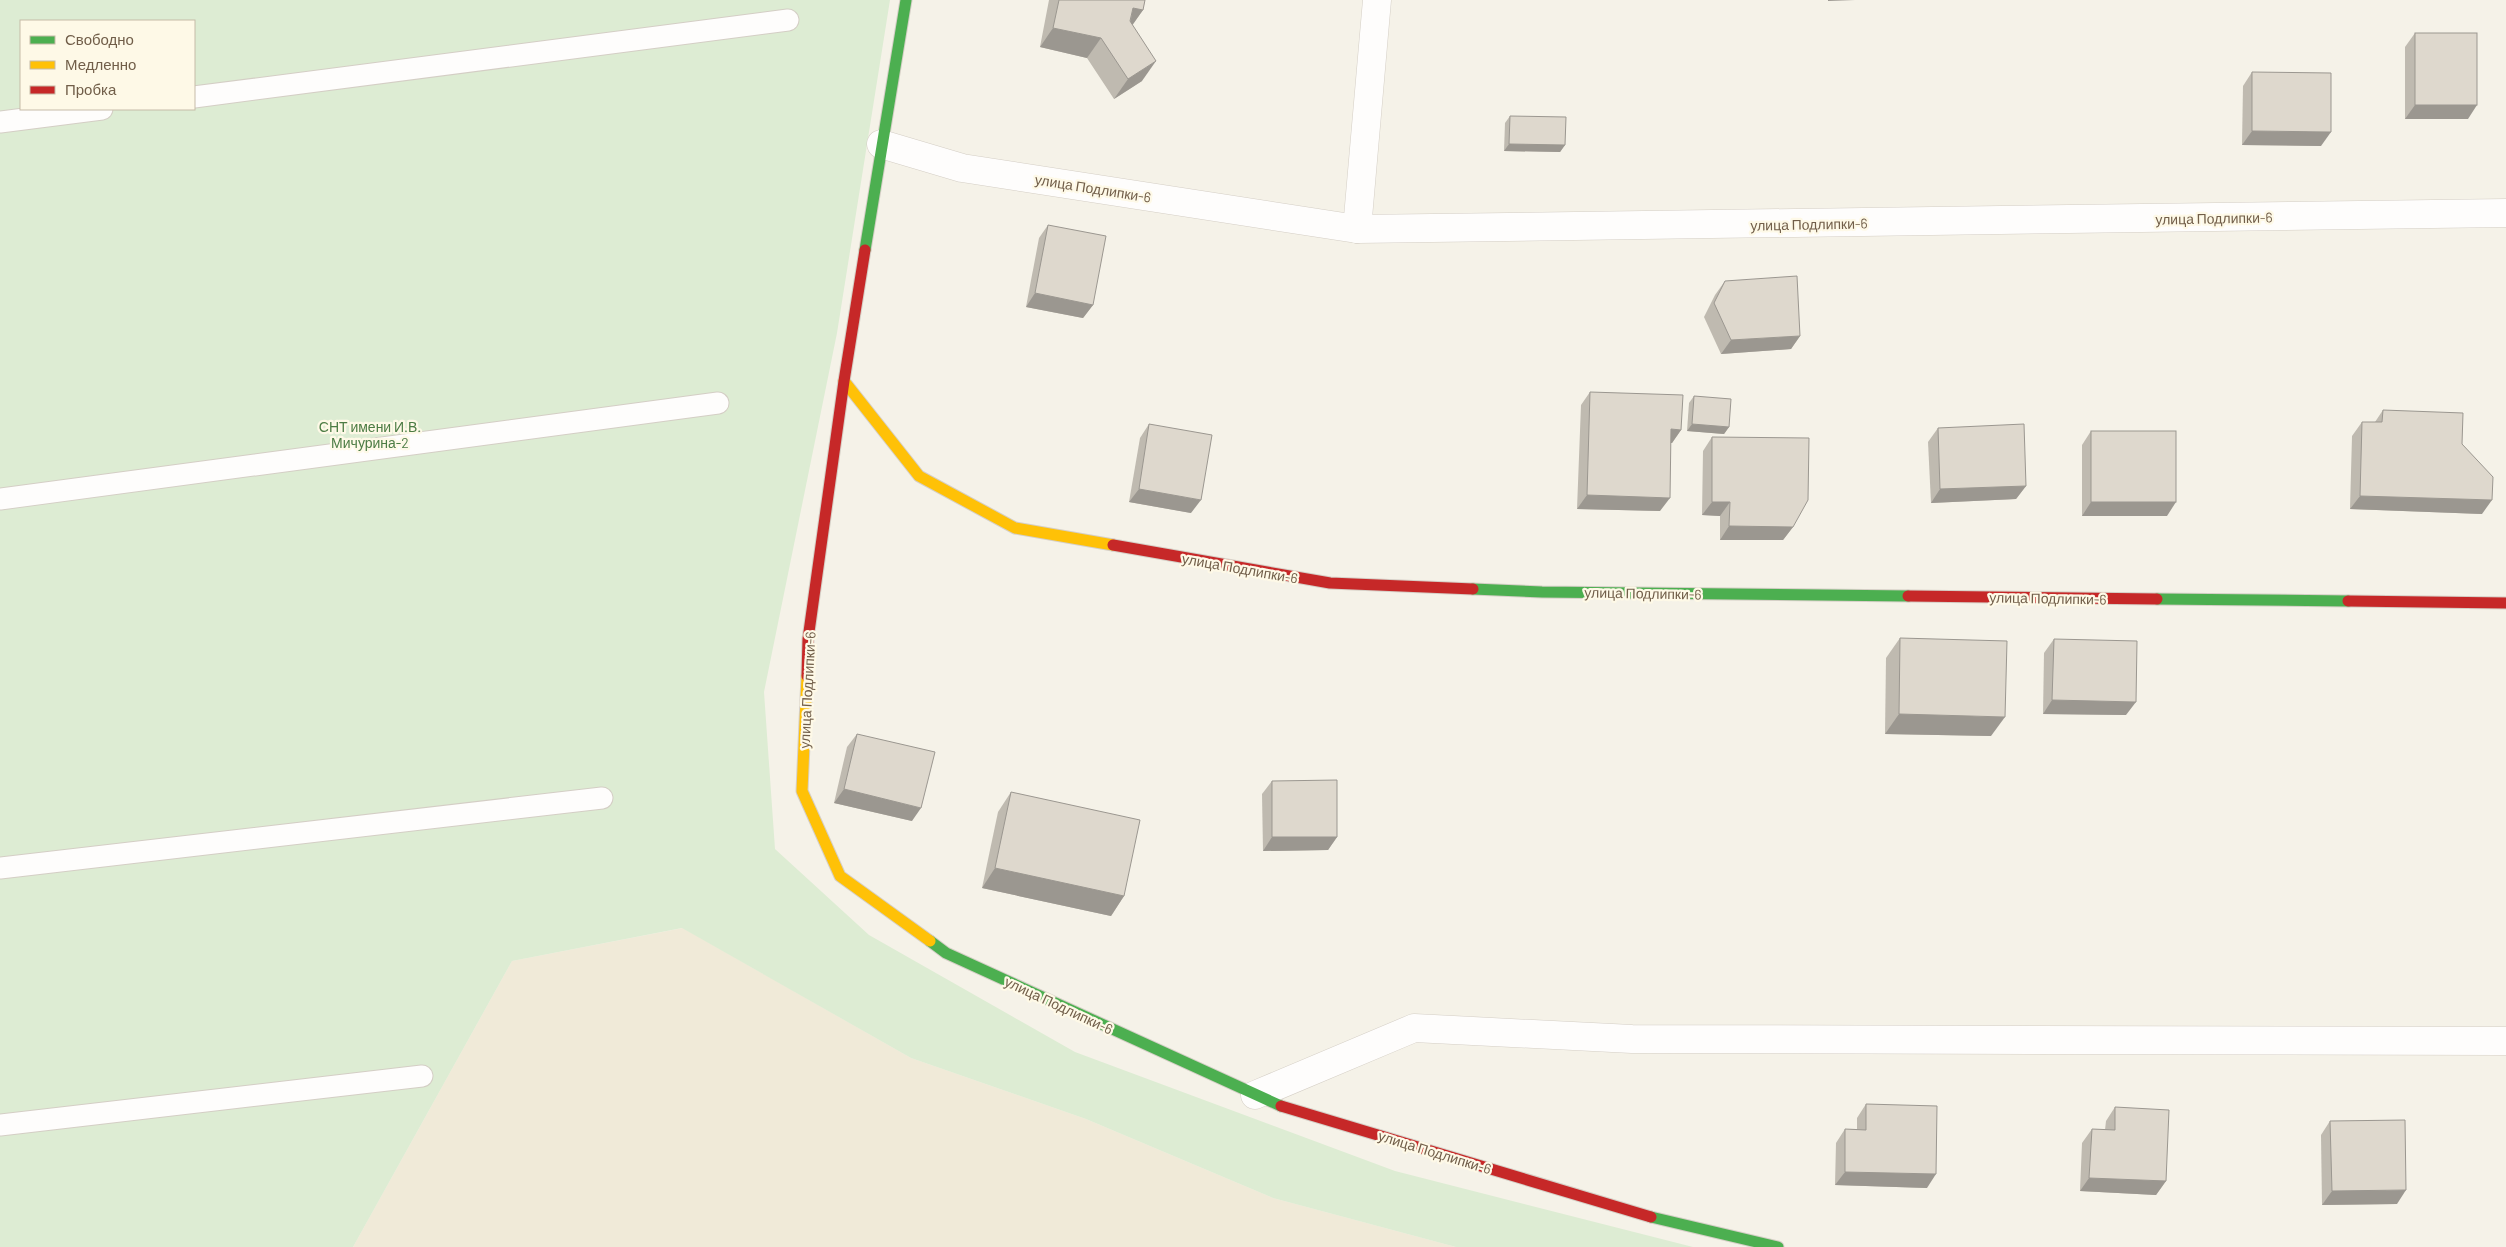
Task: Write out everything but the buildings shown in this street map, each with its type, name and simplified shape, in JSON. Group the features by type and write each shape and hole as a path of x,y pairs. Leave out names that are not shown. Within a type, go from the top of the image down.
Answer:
{"street":[{"name":"улица Подлипки-6","path":"906,0 881,144 844,381 808,639 802,791 840,876 946,953 1286,1108 1652,1216 1778,1247"},
{"path":"1358,229 1377,0"},
{"name":"улица Подлипки-6","path":"881,144 962,168 1358,229 2506,213"},
{"name":"улица Подлипки-6","path":"844,381 919,476 1015,528 1330,584 1542,592 2506,603"},
{"path":"1254,1095 1414,1028 1632,1039 2506,1041"}],"lane":[{"path":"195,97 788,20"},
{"path":"0,122 94,110"},
{"path":"0,498 718,403"},
{"path":"0,868 602,798"},
{"path":"0,1125 422,1076"}],"shaded area":[{"path":"683,928 911,1058 1086,1119 1273,1198 1456,1247 353,1247 512,961"}],"green space":[{"name":"СНТ имени И.В. Мичурина-2","path":"0,0 890,0 837,333 764,692 775,849 869,935 1075,1052 1395,1171 1693,1247 1456,1247 1273,1198 1086,1119 911,1058 682,928 512,961 353,1247 0,1247"}],"traffic: fast":[{"path":"865,250 906,0"},
{"path":"1473,589 1542,592 1908,596"},
{"path":"2157,599 2348,601"},
{"path":"930,941 946,953 1281,1106"},
{"path":"1651,1217 1778,1247"}],"traffic: slow":[{"path":"844,381 919,476 1015,528 1113,545"},
{"path":"807,676 802,791 840,876 930,941"}],"traffic: jam":[{"path":"807,676 808,639 844,381 865,250"},
{"path":"1113,545 1330,583 1473,589"},
{"path":"1908,596 2157,599"},
{"path":"2348,601 2506,603"},
{"path":"1281,1106 1651,1217"}]}
